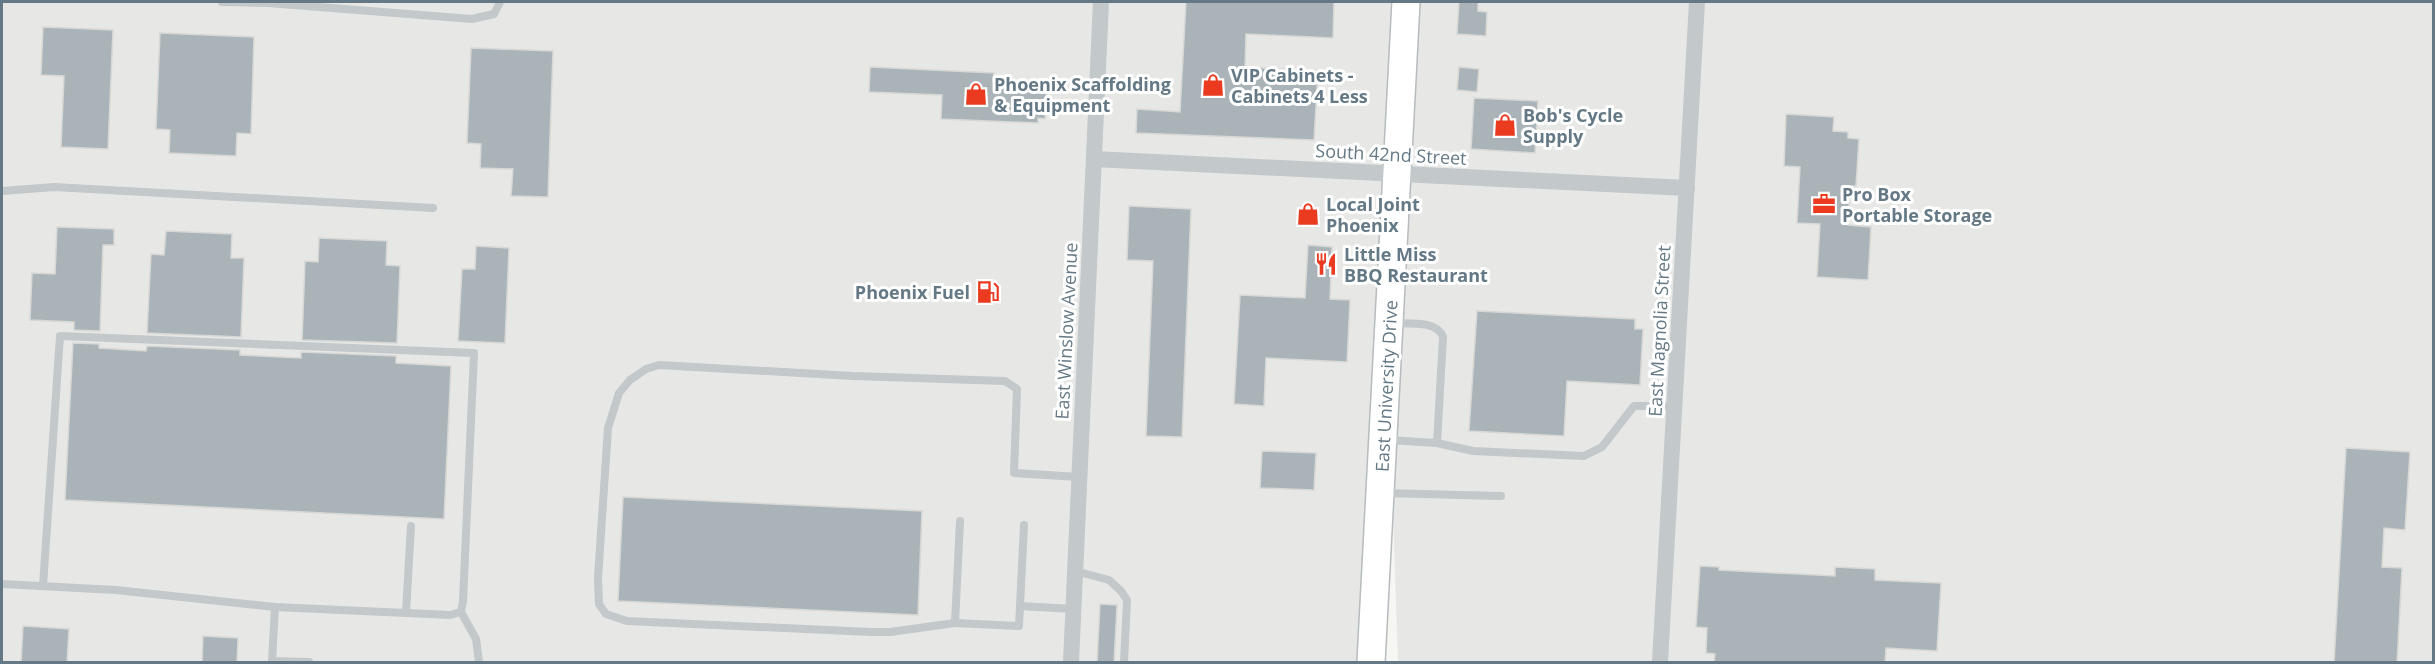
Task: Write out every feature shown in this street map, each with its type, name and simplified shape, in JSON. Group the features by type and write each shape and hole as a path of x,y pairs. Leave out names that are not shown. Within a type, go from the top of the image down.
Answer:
{"main road":[{"name":"East University Drive","path":"1371,663 1406,2"}],"street":[{"name":"East Winslow Avenue","path":"1071,663 1101,2"},
{"name":"East Magnolia Street","path":"1660,663 1697,2"},
{"name":"South 42nd Street","path":"1094,159 1687,188"}],"lane":[{"path":"222,2 268,2 472,19 494,14 500,2"},
{"path":"2,191 54,187 433,208"},
{"path":"1389,323 1433,326 1441,332 1443,337 1437,443"},
{"path":"43,586 60,336 474,353 461,612 476,639 479,663"},
{"path":"1024,525 1019,626 955,623 890,632 859,632 627,621 606,614 599,604 598,578 608,428 619,393 630,380 646,369 659,365 854,376 1005,381 1017,388 1014,473 1079,477"},
{"path":"1383,440 1437,443 1473,451 1584,456 1602,447 1634,406 1674,406"},
{"path":"1380,493 1501,496"},
{"path":"955,623 960,521"},
{"path":"406,612 411,526"},
{"path":"1075,571 1109,580 1127,600 1124,663"},
{"path":"2,584 116,590 275,607 450,615 461,612"},
{"path":"1020,606 1073,609"},
{"path":"275,607 272,662 309,663"}],"shaded area":[{"path":"2,2 2433,2 2433,662 1398,662 1382,184 1357,662 2,662"}],"building":[{"path":"1186,2 1334,2 1333,38 1246,34 1245,67 1318,71 1314,140 1136,133 1137,109 1180,112"},
{"path":"1459,2 1478,2 1478,11 1487,12 1486,36 1457,34"},
{"path":"43,27 113,30 108,149 61,147 64,76 41,75"},
{"path":"160,33 254,37 251,134 237,133 236,156 169,153 170,130 156,129"},
{"path":"471,48 553,51 548,197 511,196 513,169 480,168 481,144 467,143"},
{"name":"Phoenix Scaffolding & Equipment","path":"870,67 994,73 993,81 1047,84 1045,119 1038,118 1038,123 941,119 942,95 869,92"},
{"path":"1459,67 1479,69 1477,92 1457,90"},
{"name":"Bob's Cycle Supply","path":"1474,98 1538,101 1535,153 1471,149"},
{"name":"Pro Box Portable Storage","path":"1786,114 1834,117 1833,131 1848,132 1848,138 1859,139 1856,186 1850,186 1848,225 1871,227 1868,280 1817,277 1820,224 1797,223 1800,167 1784,166"},
{"path":"1129,206 1191,209 1182,437 1146,436 1153,261 1127,260"},
{"path":"57,227 114,229 114,245 103,245 100,331 74,330 74,322 30,320 32,273 55,274"},
{"path":"166,231 232,234 231,258 244,258 241,337 147,333 151,254 164,255"},
{"path":"319,238 387,241 386,265 400,266 397,343 302,340 305,261 318,262"},
{"path":"1308,245 1332,247 1330,299 1350,300 1347,362 1266,358 1264,406 1234,404 1240,295 1305,298"},
{"path":"476,246 509,248 505,343 458,341 462,269 475,269"},
{"path":"1477,311 1635,319 1635,329 1643,329 1640,385 1567,381 1564,436 1469,431"},
{"path":"73,343 99,344 99,348 146,351 147,346 240,350 240,355 301,358 301,352 396,356 396,363 451,366 444,519 65,500"},
{"path":"2346,448 2410,452 2405,530 2384,528 2382,567 2402,568 2397,663 2334,663"},
{"path":"1262,451 1316,453 1314,490 1260,488"},
{"path":"623,497 922,511 918,615 618,601"},
{"path":"1700,566 1719,567 1719,570 1835,576 1835,567 1875,569 1875,580 1941,583 1937,651 1886,648 1885,663 1714,663 1715,654 1706,653 1707,628 1696,627"},
{"path":"1100,604 1117,605 1114,663 1097,663"},
{"path":"23,626 69,629 67,663 21,663"},
{"path":"203,636 238,638 237,663 202,663"}],"place":[{"name":"VIP Cabinets - Cabinets 4 Less","path":"1213,85"},
{"name":"Phoenix Scaffolding & Equipment","path":"976,94"},
{"name":"Bob's Cycle Supply","path":"1505,125"},
{"name":"Pro Box Portable Storage","path":"1824,204"},
{"name":"Local Joint Phoenix","path":"1308,214"},
{"name":"Little Miss BBQ Restaurant","path":"1326,264"},
{"name":"Phoenix Fuel","path":"988,292"}]}
